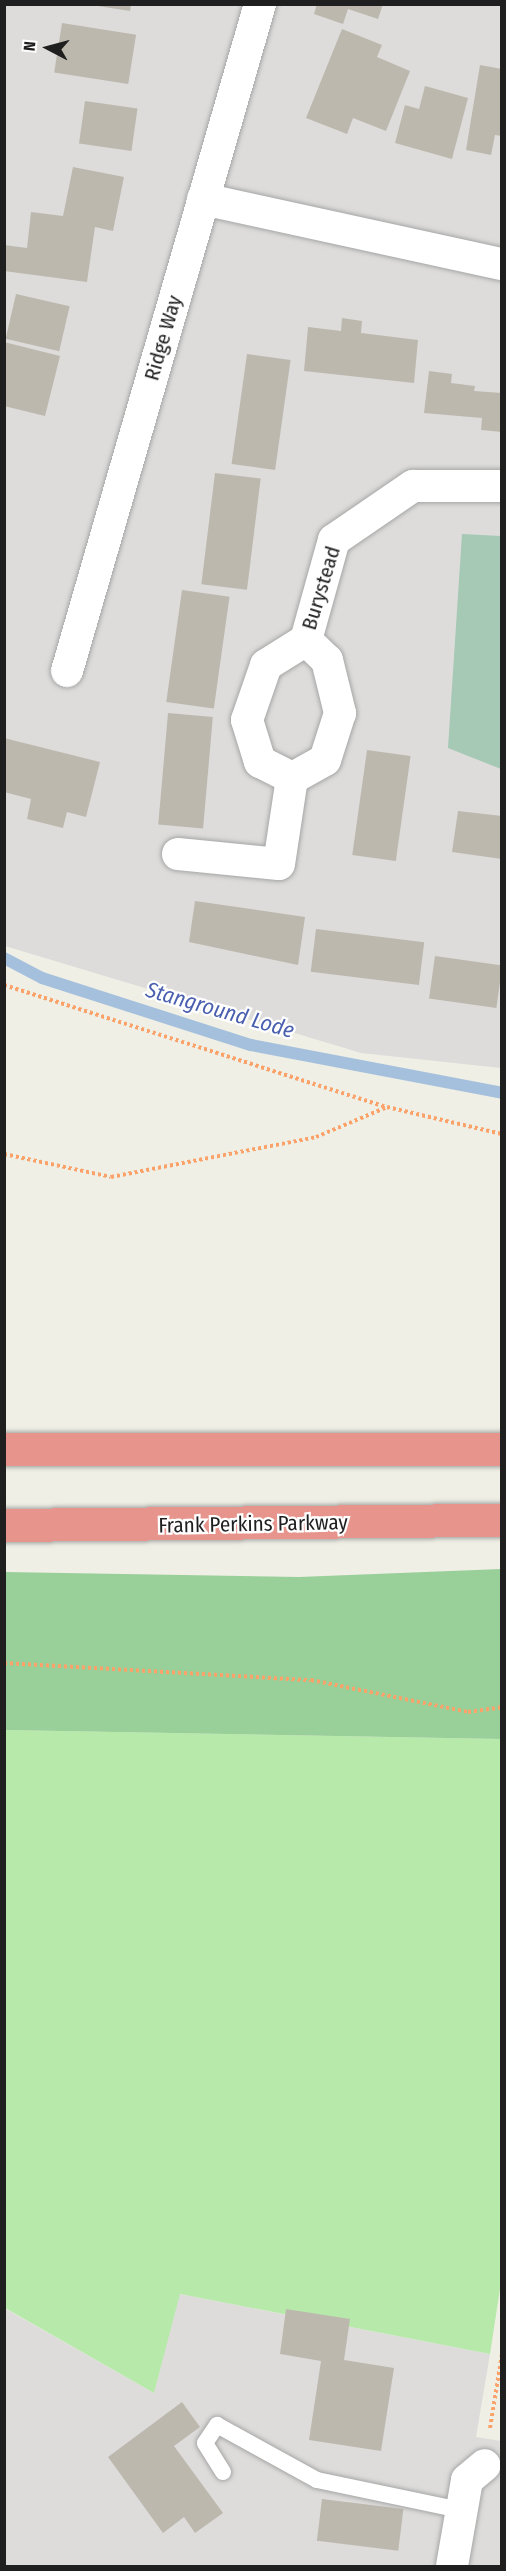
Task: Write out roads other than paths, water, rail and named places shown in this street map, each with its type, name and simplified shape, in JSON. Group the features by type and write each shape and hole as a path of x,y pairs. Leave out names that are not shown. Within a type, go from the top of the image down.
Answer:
{"highway":[{"path":"4,1449 501,1449"},
{"name":"Frank Perkins Parkway","path":"4,1526 501,1520"}],"street":[{"name":"Ridge Way","path":"66,672 260,4"},
{"path":"203,199 501,264"},
{"name":"Burystead","path":"306,640 327,660 340,713 325,760 292,778 260,762 247,720 266,665 306,640 334,540 412,486 501,486"},
{"path":"178,854 279,864 292,778"},
{"path":"452,2566 467,2480 484,2465"}],"lane":[{"path":"223,2472 205,2443 217,2426 317,2480 461,2510"}],"waterway":[{"name":"Stanground Lode","path":"4,958 42,978 251,1045 502,1093"}]}
